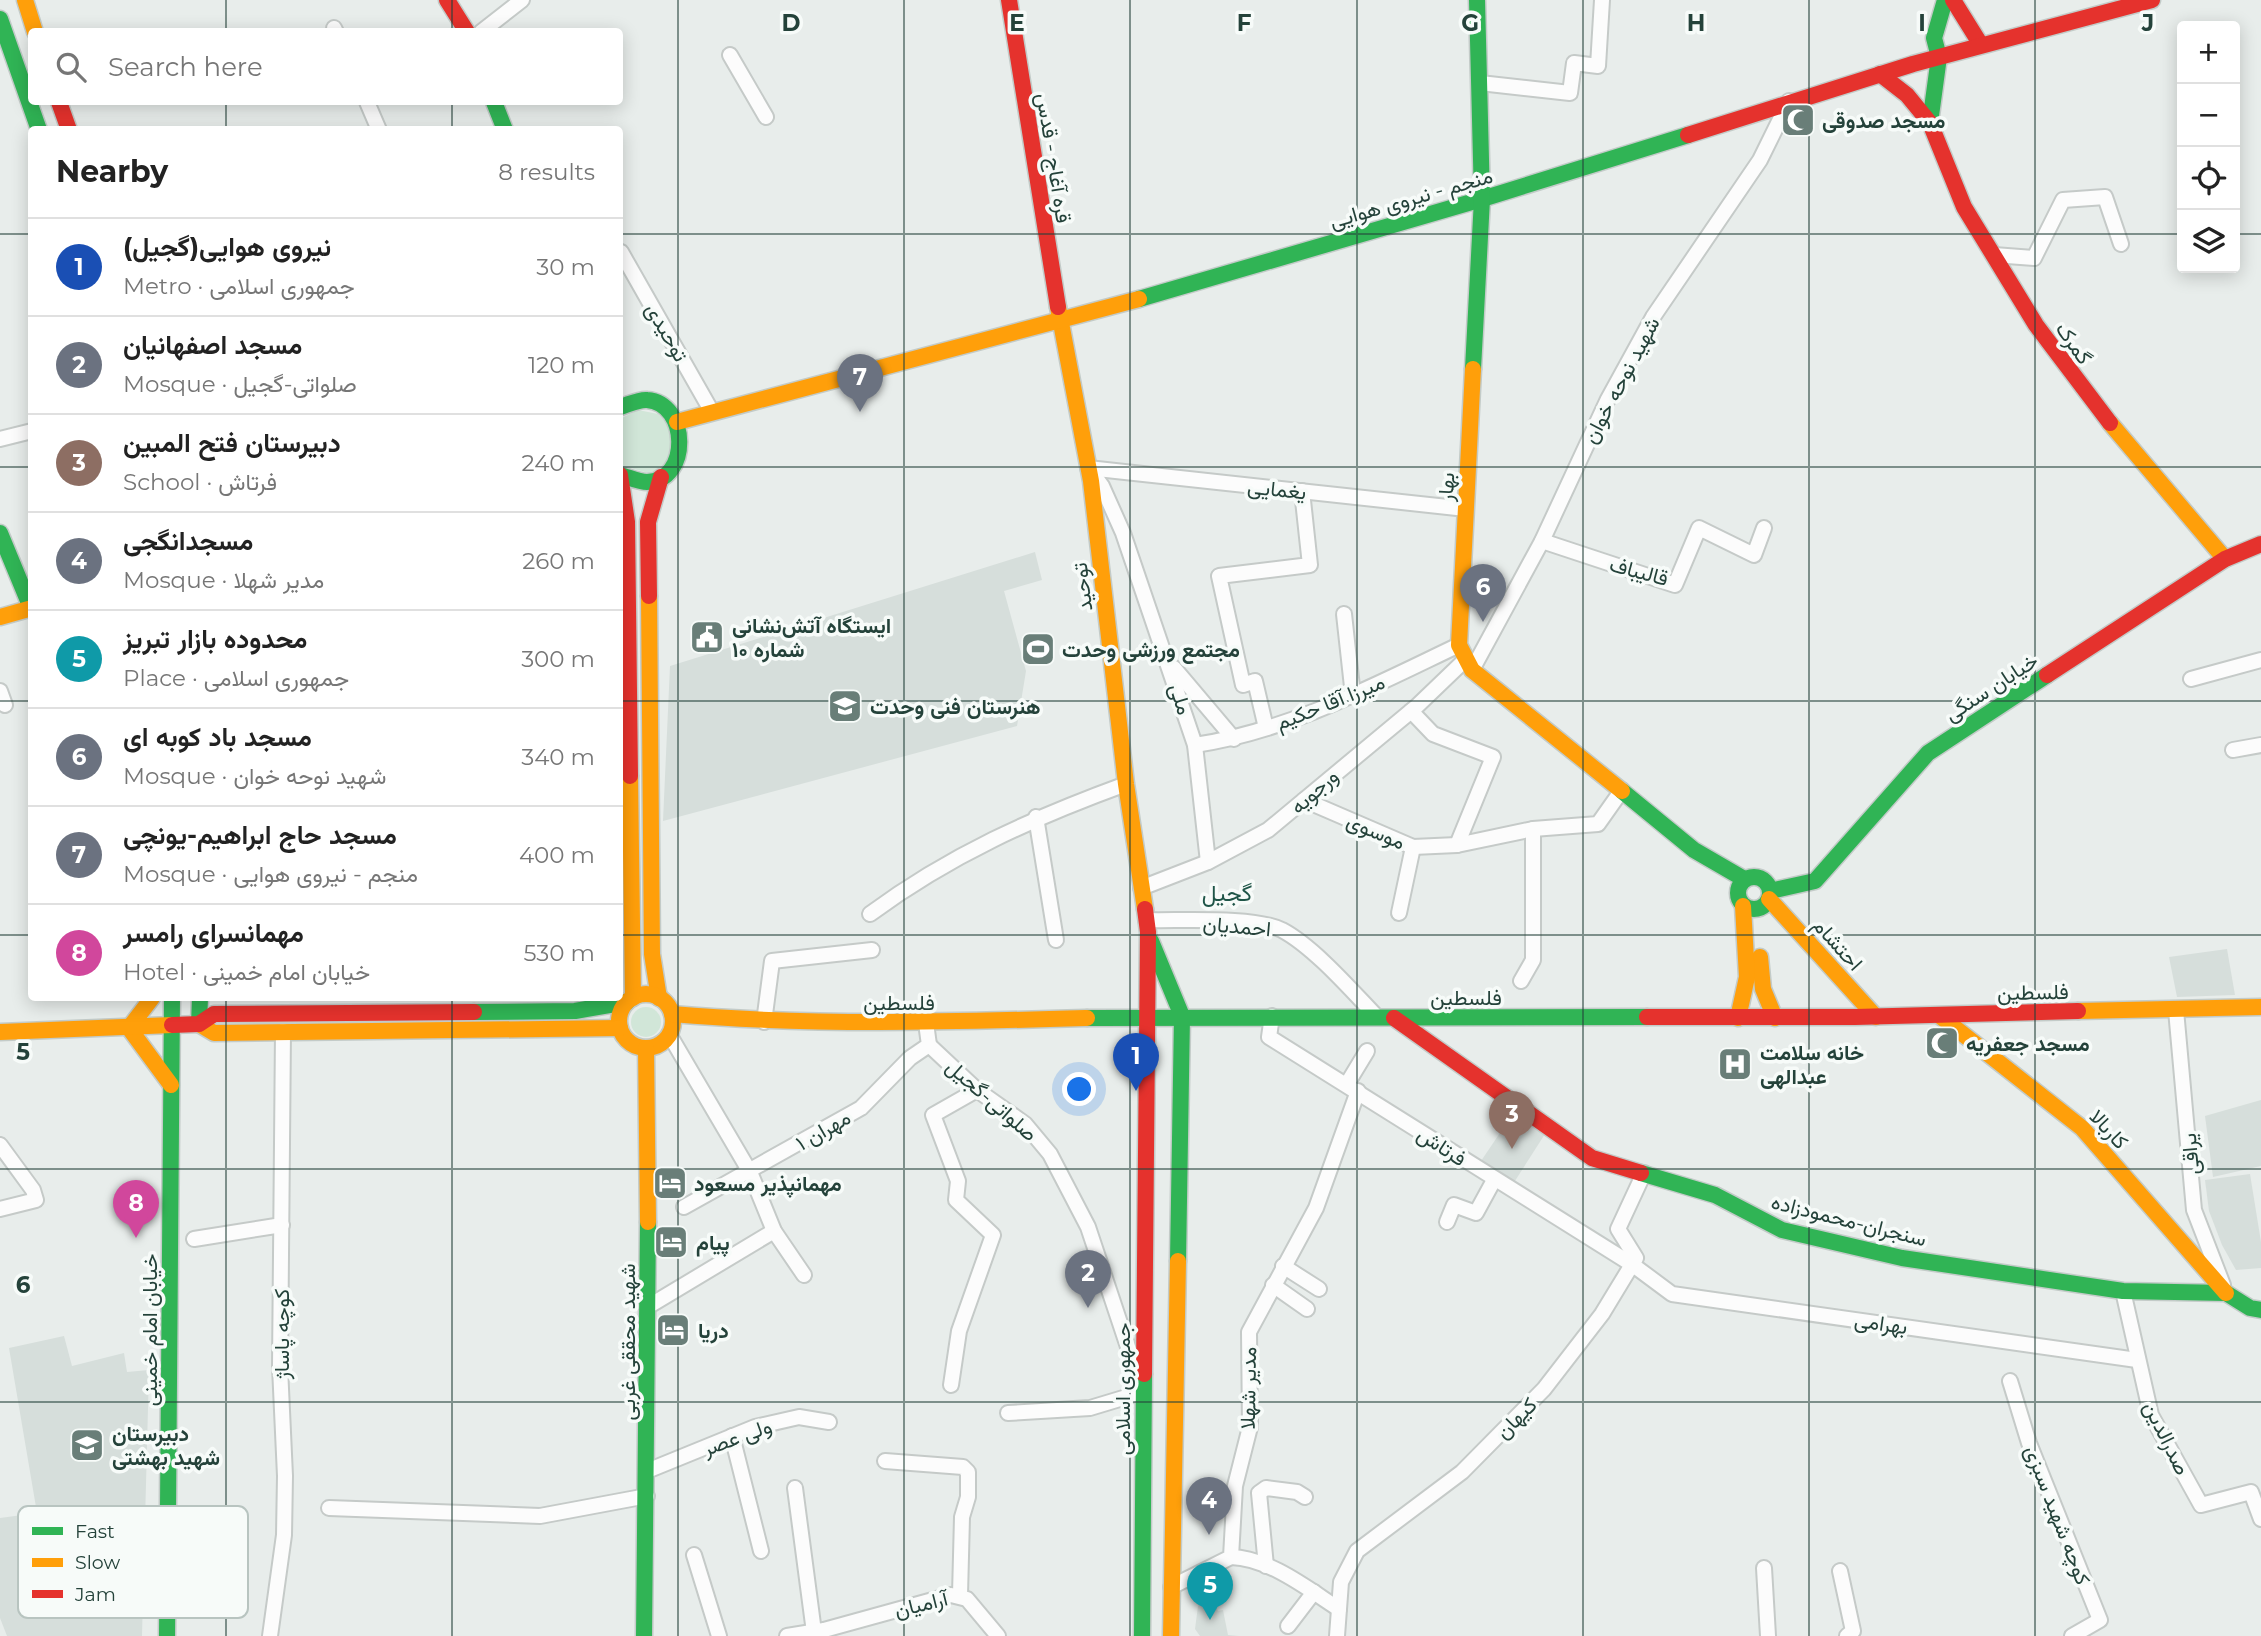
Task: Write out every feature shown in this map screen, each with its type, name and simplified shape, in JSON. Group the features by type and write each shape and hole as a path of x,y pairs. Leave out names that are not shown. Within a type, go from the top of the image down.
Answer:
{"main road":[{"path":"25,0 34,28"},
{"path":"447,0 464,28"},
{"name":"قره آغاج - قدس","path":"1009,0 1060,323"},
{"name":"بهار","path":"1466,658 1466,509 1482,199 1477,0"},
{"path":"1930,123 1939,57 1934,38 1945,0"},
{"path":"1953,0 1981,45"},
{"name":"منجم - نیروی هوایی","path":"677,422 1060,323 1482,199 1880,74 2152,0"},
{"path":"0,19 28,99"},
{"name":"گمرک","path":"1880,74 1907,95 1930,123 1964,206 2036,325 2086,395 2225,559"},
{"path":"30,105 38,126"},
{"path":"60,105 67,126"},
{"path":"495,105 503,126"},
{"name":"توحید","path":"1060,323 1088,468 1126,784 1147,926"},
{"path":"623,403 653,402 663,406 677,422 681,432 680,453 669,471 661,477 640,482 623,476"},
{"path":"623,495 627,522 631,792 630,1000 620,1014 620,1028 633,1045 646,1048 660,1044 671,1026 659,998 652,954 648,522 661,477"},
{"path":"0,533 28,601"},
{"name":"خیابان سنگی","path":"1755,900 1815,881 1928,753 2225,559 2261,544"},
{"path":"0,617 28,609"},
{"path":"1466,658 1755,900"},
{"path":"631,792 650,792"},
{"path":"1709,860 1744,879 1760,878 1755,900 1746,1000 1738,1018"},
{"path":"1744,879 1755,900 1760,977 1766,1003 1775,1018"},
{"name":"احتشام","path":"1755,900 1876,1017"},
{"path":"1147,926 1182,1022 1171,1636"},
{"name":"جمهوری اسلامی","path":"1142,1636 1147,926"},
{"path":"0,1032 199,1024 214,1014 575,1011 646,995 659,998"},
{"path":"129,1028 150,1001"},
{"name":"خیابان امام خمینی","path":"168,1506 172,1001"},
{"path":"199,1024 200,1001"},
{"path":"250,1001 271,1015"},
{"name":"فلسطین","path":"671,1026 927,1034 1272,1016 1775,1018 2261,1007"},
{"name":"کاربالا","path":"1940,1016 2082,1128 2227,1293"},
{"name":"سنجران-محمودزاده","path":"1386,1018 1592,1158 1715,1195 1782,1230 1902,1258 2123,1291 2227,1293 2250,1308 2261,1310"},
{"name":"فلسطین","path":"671,1026 764,1022 927,1034"},
{"path":"199,1024 214,1033 620,1028"},
{"path":"129,1028 171,1085"},
{"name":"شهید محققی غربی","path":"644,1636 649,1306 646,1048"},
{"path":"1142,1589 1171,1587"},
{"name":"خیابان امام خمینی","path":"167,1618 167,1636"}],"street":[{"path":"486,28 522,0"},
{"path":"1480,83 1570,93 1574,63 1598,66 1602,0"},
{"path":"730,55 766,117"},
{"name":"شهید نوحه خوان","path":"1466,658 1542,541 1608,399 1653,317 1760,160 1789,102"},
{"path":"368,105 377,126"},
{"path":"1994,255 2034,258 2063,200 2105,197 2121,244"},
{"name":"توحیدی","path":"623,256 712,412"},
{"path":"0,439 28,432"},
{"name":"یغمایی","path":"1088,468 1466,509"},
{"name":"ملی","path":"1088,468 1102,486 1123,533 1169,661 1195,745 1208,862"},
{"path":"1266,728 1255,681 1243,685 1219,576 1310,565 1302,492"},
{"name":"قالیباف","path":"1542,541 1675,585 1699,528 1754,555 1764,528"},
{"path":"1344,614 1353,696"},
{"name":"میرزا آقا حکیم","path":"1195,745 1234,739 1466,658"},
{"name":"ورجویه","path":"1141,888 1208,862 1268,830 1411,711 1466,658"},
{"path":"2191,679 2261,660"},
{"path":"1169,661 1234,739"},
{"path":"0,691 5,705"},
{"path":"1411,711 1433,734 1493,757 1457,845"},
{"path":"2233,750 2261,745"},
{"path":"870,914 914,882 1036,817 1126,784"},
{"name":"موسوی","path":"1304,800 1413,847 1457,845 1533,829 1598,824 1622,790"},
{"path":"1036,817 1056,940"},
{"path":"1521,981 1533,960 1533,829"},
{"path":"1399,913 1413,847"},
{"name":"احمدیان","path":"1147,926 1257,923 1282,930 1386,1018"},
{"path":"764,1022 772,961 872,950"},
{"name":"یراقی","path":"2176,1010 2194,1210 2227,1293"},
{"name":"فرتاش","path":"1272,1016 1269,1037 1493,1180 1633,1265"},
{"path":"671,1026 750,1172 774,1231 804,1275"},
{"name":"کوچه پاساژ","path":"270,1636 285,1523 280,1367 283,1031"},
{"name":"صلواتی-گجیل","path":"927,1034 977,1090 1025,1124 1065,1180 1088,1227 1143,1392"},
{"name":"مهران ۱","path":"684,1208 861,1108 910,1058 927,1034"},
{"name":"مدیر شهلا","path":"1231,1557 1235,1486 1250,1427 1249,1332 1316,1208 1352,1088 1367,1051"},
{"path":"951,1385 958,1331 993,1235 956,1200 958,1181 933,1115 977,1090"},
{"path":"0,1145 33,1190 36,1200 0,1209"},
{"path":"1633,1265 1636,1258 1618,1229 1644,1173"},
{"path":"1447,1222 1454,1205 1476,1213 1493,1180"},
{"path":"194,1239 282,1225"},
{"path":"649,1306 774,1231"},
{"name":"بهرامی","path":"1633,1265 1672,1294 2137,1360"},
{"name":"کیهان","path":"1337,1636 1341,1582 1357,1551 1462,1472 1544,1389 1602,1314 1633,1265"},
{"path":"1283,1266 1319,1289"},
{"path":"1273,1285 1307,1309"},
{"name":"صدرالدین","path":"2123,1291 2151,1415 2201,1505 2250,1492 2261,1519"},
{"name":"کوچه شهید سبزی","path":"2010,1381 2029,1443 2100,1620 2072,1636"},
{"path":"1009,1413 1090,1408 1143,1392"},
{"name":"ولی عصر","path":"648,1471 755,1427 799,1417 829,1422"},
{"path":"732,1436 761,1551"},
{"path":"885,1461 963,1467 968,1472 968,1497 962,1517 960,1595"},
{"path":"795,1488 821,1632"},
{"path":"1266,1566 1259,1493 1266,1488 1297,1492 1304,1497"},
{"path":"329,1508 540,1516 647,1496"},
{"path":"694,1555 719,1636"},
{"path":"1171,1587 1231,1557 1243,1558 1266,1566 1339,1609"},
{"path":"1764,1568 1768,1636"},
{"path":"1840,1571 1853,1631 1847,1636"},
{"path":"1288,1626 1314,1592"},
{"name":"آرامیان","path":"787,1636 821,1632 943,1595 960,1595 998,1636"}],"shaded area":[{"name":"هنرستان فنی وحدت","path":"1035,552 1042,580 1004,591 1026,671 1017,726 663,821 670,666"},
{"path":"2227,949 2235,995 2177,997 2169,957"},
{"path":"2261,1100 2261,1166 2213,1177 2205,1116"},
{"path":"1514,1112 1545,1134 1513,1184 1479,1164"},
{"path":"2250,1174 2261,1242 2261,1268 2236,1270 2222,1245 2209,1211 2205,1180"},
{"name":"دبیرستان شهید بهشتی","path":"64,1336 72,1366 124,1353 127,1372 149,1370 145,1506 36,1506 9,1348"},
{"name":"دبیرستان شهید بهشتی","path":"18,1516 18,1618 142,1618 142,1636 7,1636 0,1618 0,1518"},
{"path":"1204,1597 1212,1600 1218,1611 1223,1610 1228,1635 1239,1636 1200,1636 1195,1629 1198,1606"}],"green space":[{"path":"638,410 658,414 672,429 670,461 652,474 623,466 623,418"},
{"path":"646,1007 657,1011 661,1022 657,1033 646,1037 635,1033 631,1022 635,1011"}],"traffic: fast":[{"path":"1473,369 1482,199 1477,0"},
{"path":"1930,123 1939,57 1934,38 1945,0"},
{"path":"0,19 28,99"},
{"path":"30,105 38,126"},
{"path":"495,105 503,126"},
{"path":"1139,299 1482,199 1688,135"},
{"path":"623,406 644,400 661,404 671,414 677,427 679,442 671,469 661,478 644,482 623,476"},
{"path":"0,533 28,601"},
{"path":"1770,891 1815,881 1928,753 2047,675"},
{"path":"1622,791 1694,850 1744,879"},
{"path":"1754,877 1766,881 1770,893 1766,905 1754,909 1742,905 1738,893 1742,881 1754,877"},
{"path":"1151,941 1182,1016 1178,1261"},
{"path":"168,1506 172,1001"},
{"path":"199,1024 200,1001"},
{"path":"474,1012 575,1011 627,1002"},
{"path":"1087,1018 1647,1017"},
{"path":"1641,1173 1715,1195 1782,1230 1902,1258 2123,1291 2226,1293 2250,1308 2261,1310"},
{"path":"644,1636 648,1222"},
{"path":"1142,1636 1144,1374"},
{"path":"167,1618 167,1636"}],"traffic: slow":[{"path":"25,0 34,28"},
{"path":"677,422 1139,299"},
{"path":"1058,307 1091,481 1126,784 1145,909"},
{"path":"1473,369 1459,645 1472,670 1622,791"},
{"path":"2110,423 2225,559"},
{"path":"649,596 652,954 659,998"},
{"path":"0,617 28,609"},
{"path":"630,776 633,998"},
{"path":"1769,899 1876,1017"},
{"path":"1738,1018 1747,977 1743,906"},
{"path":"1760,957 1763,989 1775,1018"},
{"path":"646,994 665,1002 673,1021 665,1040 646,1048 627,1040 619,1021 627,1002 646,994"},
{"path":"150,1001 129,1028 171,1085"},
{"path":"2078,1011 2261,1007"},
{"path":"672,1014 828,1022 1087,1018"},
{"path":"1940,1016 2082,1128 2226,1293"},
{"path":"199,1024 214,1033 620,1028"},
{"path":"0,1032 172,1025"},
{"path":"646,1048 648,1222"},
{"path":"1171,1636 1178,1261"}],"traffic: jam":[{"path":"447,0 464,28"},
{"path":"1009,0 1058,307"},
{"path":"1953,0 1981,45"},
{"path":"1688,135 1913,64 2152,0"},
{"path":"1880,74 1907,95 1930,123 1964,207 2036,325 2110,423"},
{"path":"60,105 68,126"},
{"path":"649,596 648,522 661,477"},
{"path":"623,495 627,522 630,776"},
{"path":"2047,675 2225,559 2261,544"},
{"path":"1144,1374 1148,932 1145,909"},
{"path":"1647,1017 1855,1017 2078,1011"},
{"path":"172,1025 199,1024 214,1014 474,1012"},
{"path":"1394,1018 1592,1158 1641,1173"}],"place":[{"name":"مسجد صدوقی","path":"1798,120"},
{"name":"مسجد حاج ابراهیم-یونچی","path":"860,412"},
{"name":"مسجد باد کوبه ای","path":"1483,622"},
{"name":"ایستگاه آتش‌نشانی شماره ۱۰","path":"707,637"},
{"name":"مجتمع ورزشی وحدت","path":"1038,649"},
{"name":"هنرستان فنی وحدت","path":"845,706"},
{"name":"مسجد جعفریه","path":"1942,1043"},
{"name":"خانه سلامت عبدالهی","path":"1735,1064"},
{"name":"نیروی هوایی(گجیل)","path":"1136,1091"},
{"name":"دبیرستان فتح المبین","path":"1512,1149"},
{"name":"مهمانپذیر مسعود","path":"670,1183"},
{"name":"مهمانسرای رامسر","path":"136,1238"},
{"name":"پیام","path":"671,1242"},
{"name":"مسجد اصفهانیان","path":"1088,1308"},
{"name":"دریا","path":"673,1330"},
{"name":"دبیرستان شهید بهشتی","path":"87,1445"},
{"name":"مسجدانگجی","path":"1209,1535"},
{"name":"محدوده بازار تبریز","path":"1210,1620"}],"district":[{"name":"گجیل","path":"1227,893"}]}
